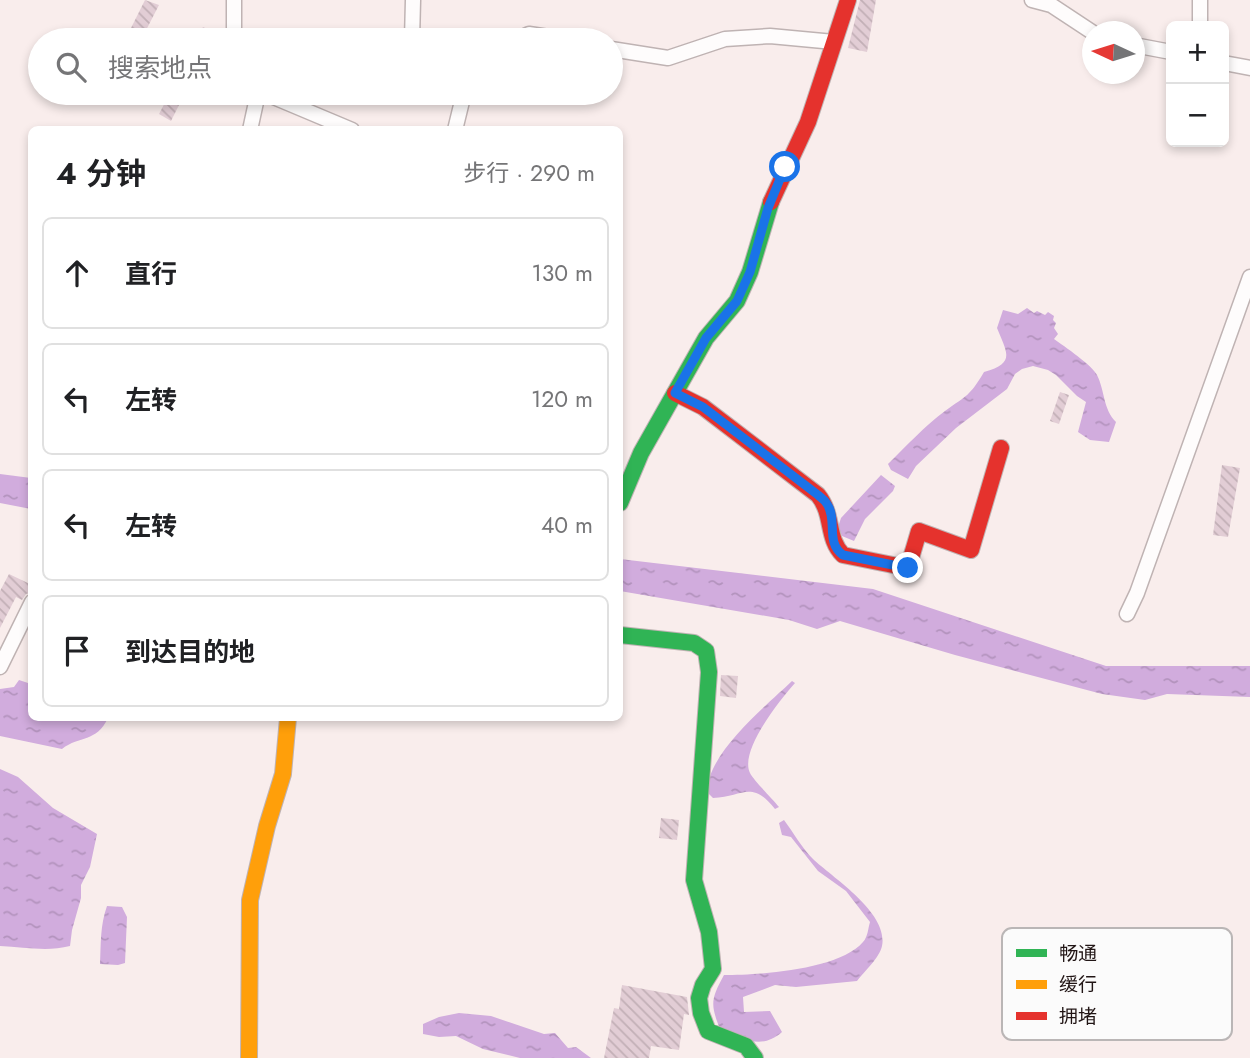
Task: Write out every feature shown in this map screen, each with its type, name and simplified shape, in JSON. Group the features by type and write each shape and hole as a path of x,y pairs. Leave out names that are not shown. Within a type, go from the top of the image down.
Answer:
{"street":[{"path":"234,0 234,28"},
{"path":"412,28 413,0"},
{"path":"623,496 641,453 706,338 737,301 750,272 768,208 808,122 848,0"},
{"path":"1031,0 1051,5 1082,25"},
{"path":"1200,0 1200,21"},
{"path":"623,51 668,58 725,39 770,36 834,42"},
{"path":"1145,47 1166,51"},
{"path":"1229,64 1250,68"},
{"path":"251,126 255,105"},
{"path":"293,105 342,126"},
{"path":"456,126 461,105"},
{"path":"1127,614 1137,593 1250,277"},
{"path":"675,393 703,407 828,504 833,543 837,551 843,555 908,568 919,531 971,550 1001,448"},
{"path":"0,667 28,610"},
{"path":"623,635 694,643 706,651 709,672 694,880 709,932 713,969 700,986 698,1001 708,1031 746,1046 755,1058"},
{"path":"250,1058 250,900 267,826 283,774 288,721"}],"water":[{"path":"1027,308 1034,313 1037,311 1045,315 1048,312 1054,316 1054,328 1058,334 1054,339 1097,375 1106,406 1116,422 1109,442 1090,440 1078,432 1086,402 1056,375 1033,366 1015,374 1007,389 956,428 916,466 908,479 891,470 888,464 916,436 967,395 984,372 1005,361 1006,351 997,328 1003,310 1018,314"},
{"path":"0,474 28,478 28,508 0,503"},
{"path":"881,475 895,486 893,491 865,519 854,541 842,536 838,527 841,518"},
{"path":"623,559 873,589 1106,666 1250,666 1250,697 1167,694 1145,700 1102,694 840,621 817,629 789,620 623,592"},
{"path":"19,680 28,683 28,721 106,721 93,735 62,749 0,736 0,689 14,687"},
{"path":"792,681 795,683 763,725 750,751 748,763 752,776 779,807 775,809 767,800 753,792 713,798 707,792 710,777 727,746"},
{"path":"0,769 18,777 53,808 97,834 90,867 81,885 81,898 70,946 44,949 0,946"},
{"path":"784,820 813,859 869,909 882,934 882,946 875,960 857,981 796,987 775,985 743,997 744,1012 770,1011 782,1032 766,1041 751,1041 720,1029 713,1002 724,975 798,969 836,959 863,942 870,922 846,891 818,871 791,837 782,835 779,823"},
{"path":"107,906 122,907 127,917 125,963 118,965 100,964 102,928"},
{"path":"459,1013 491,1016 544,1034 555,1033 568,1048 576,1047 591,1058 520,1058 483,1049 456,1036 423,1034 423,1024"}],"building":[{"path":"145,0 159,5 147,28 131,28"},
{"path":"860,0 876,0 867,52 848,48"},
{"path":"164,105 179,105 171,121 159,114"},
{"path":"1060,392 1069,395 1059,424 1050,421"},
{"path":"1222,465 1240,468 1228,537 1213,535"},
{"path":"9,574 28,583 28,593 22,600 16,597 0,628 0,591"},
{"path":"721,675 738,676 736,698 720,696"},
{"path":"661,818 679,820 677,840 659,838"},
{"path":"622,985 687,997 689,1015 684,1014 679,1050 651,1046 649,1058 604,1058 614,1008 619,1009"}],"traffic: fast":[{"path":"623,496 641,453 706,338 737,301 750,272 771,202"},
{"path":"623,635 694,643 706,651 709,672 694,880 709,932 713,969 699,998 708,1031 746,1046 755,1058"}],"traffic: slow":[{"path":"249,1058 250,900 267,826 283,774 288,721"}],"traffic: jam":[{"path":"771,202 808,122 848,0"},
{"path":"675,393 703,407 818,495 826,510 834,541 843,555 908,568 919,531 971,550 1001,448"}],"route":[{"path":"785,167 768,208 750,272 737,301 706,338 675,393 703,407 828,504 833,543 837,551 843,555 908,568"}]}
